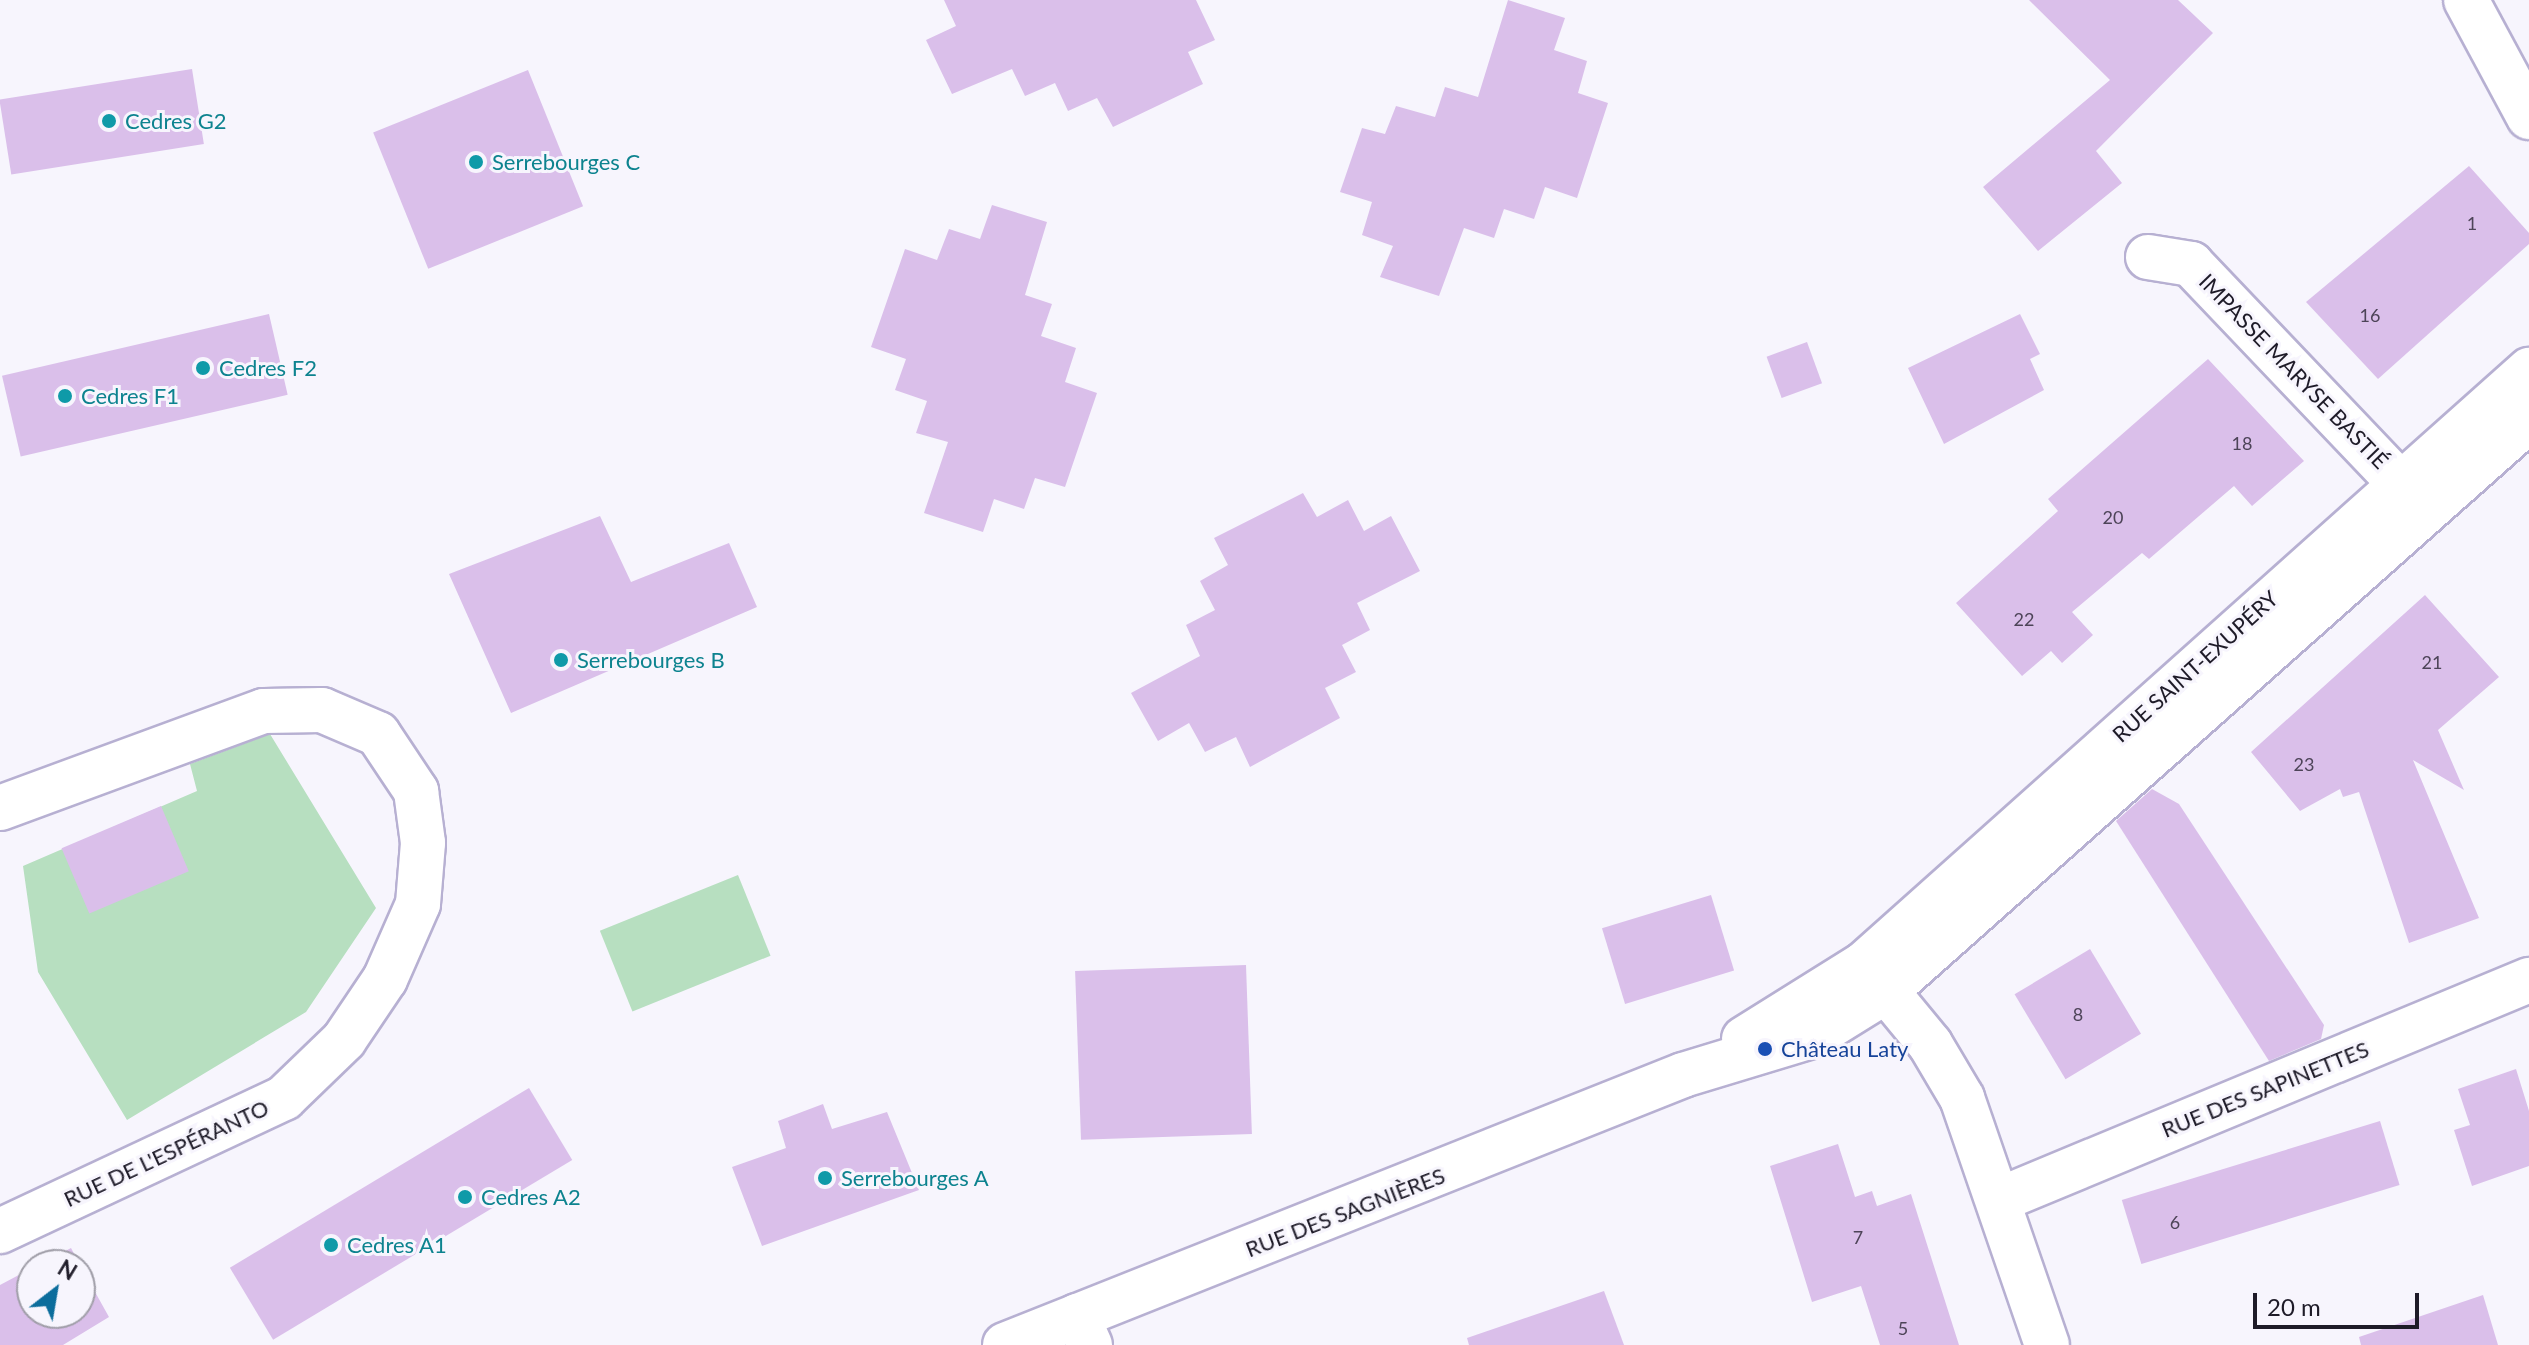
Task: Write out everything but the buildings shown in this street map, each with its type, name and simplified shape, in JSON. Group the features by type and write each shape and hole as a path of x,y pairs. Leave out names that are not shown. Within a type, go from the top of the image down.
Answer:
{"street":[{"path":"2466,0 2529,117"},
{"name":"IMPASSE MARYSE BASTIÉ","path":"2148,257 2191,264 2414,496"},
{"name":"RUE SAINT-EXUPÉRY","path":"1875,978 2414,496 2529,370"},
{"name":"RUE SAINT-EXUPÉRY","path":"2414,496 2529,420"},
{"name":"RUE DE L'ESPÉRANTO","path":"0,808 264,711 322,710 378,734 416,791 423,843 418,904 385,979 344,1040 284,1098 0,1231"},
{"path":"1875,978 1962,1098 2001,1199 2047,1345"},
{"name":"RUE DES SAGNIÈRES","path":"1005,1345 1084,1331 1683,1075 1815,1035 1875,978"},
{"name":"RUE DES SAPINETTES","path":"2001,1199 2529,980"}],"green space":[{"path":"270,734 376,908 306,1012 127,1120 38,972 23,866 197,791 190,764"},
{"path":"738,875 771,956 632,1011 600,931"}],"place":[{"name":"Cedres G2","path":"109,121"},
{"name":"Serrebourges C","path":"476,162"},
{"name":"Cedres F2","path":"203,368"},
{"name":"Cedres F1","path":"65,396"},
{"name":"Serrebourges B","path":"561,660"},
{"name":"Château Laty","path":"1765,1049"},
{"name":"Serrebourges A","path":"825,1178"},
{"name":"Cedres A2","path":"465,1197"},
{"name":"Cedres A1","path":"331,1245"}]}
